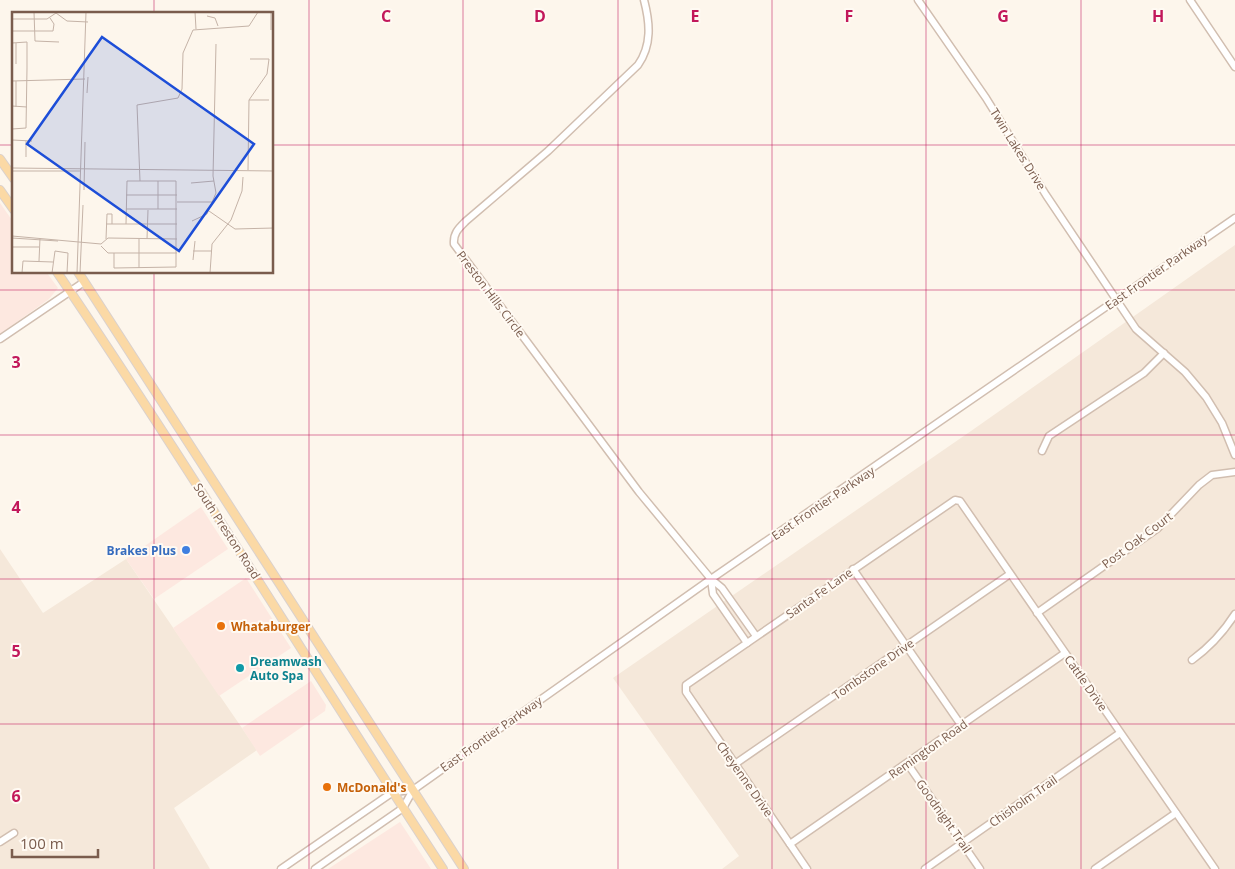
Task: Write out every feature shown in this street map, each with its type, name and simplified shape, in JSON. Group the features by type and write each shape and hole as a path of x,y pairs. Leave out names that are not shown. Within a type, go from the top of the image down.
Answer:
{"main road":[{"path":"0,159 12,177"},
{"path":"0,190 12,207"},
{"name":"South Preston Road","path":"58,274 216,513 443,869"},
{"name":"South Preston Road","path":"79,274 464,869"}],"street":[{"name":"Preston Hills Circle","path":"644,0 648,19 648,39 644,56 638,66 548,152 466,221 454,237 454,244 639,492 711,579"},
{"name":"Twin Lakes Drive","path":"918,0 986,98 1046,195 1118,299 1136,329 1192,379 1206,397 1222,423 1235,455"},
{"path":"1190,0 1235,67"},
{"name":"East Frontier Parkway","path":"412,790 711,579 1235,218"},
{"path":"0,339 84,282"},
{"path":"1042,451 1049,436 1144,373 1164,353"},
{"name":"Post Oak Court","path":"1037,613 1158,528 1199,485 1212,476 1235,472"},
{"name":"Cattle Drive","path":"956,500 960,501 1215,869"},
{"name":"Santa Fe Lane","path":"685,688 686,685 756,636 956,500"},
{"path":"853,569 962,725"},
{"name":"Tombstone Drive","path":"735,764 1010,574"},
{"path":"711,579 722,588 756,636"},
{"path":"711,579 713,594 747,643"},
{"path":"1192,660 1222,634 1235,614"},
{"name":"Remington Road","path":"790,844 1065,653"},
{"name":"Cheyenne Drive","path":"685,688 807,869"},
{"name":"Chisholm Trail","path":"925,869 1120,733"},
{"name":"Goodnight Trail","path":"907,763 980,869"},
{"path":"282,869 393,792 412,790"},
{"path":"315,869 403,808 412,790"},
{"path":"1095,869 1176,813"},
{"path":"0,842 14,833"}],"shaded area":[{"path":"0,203 12,220 12,274 48,274 58,288 49,299 0,334"},
{"path":"1235,245 1235,869 722,869 739,856 613,678 971,431"},
{"path":"201,507 228,549 154,599 126,559"},
{"path":"0,549 43,613 126,559 257,750 174,808 210,869 0,869"},
{"path":"246,578 291,648 219,696 173,628"},
{"path":"311,681 326,705 325,711 260,756 242,728"},
{"path":"400,822 431,869 328,869"}],"place":[{"name":"Brakes Plus","path":"186,550"},
{"name":"Whataburger","path":"221,626"},
{"name":"Dreamwash Auto Spa","path":"240,668"},
{"name":"McDonald's","path":"327,787"}]}
